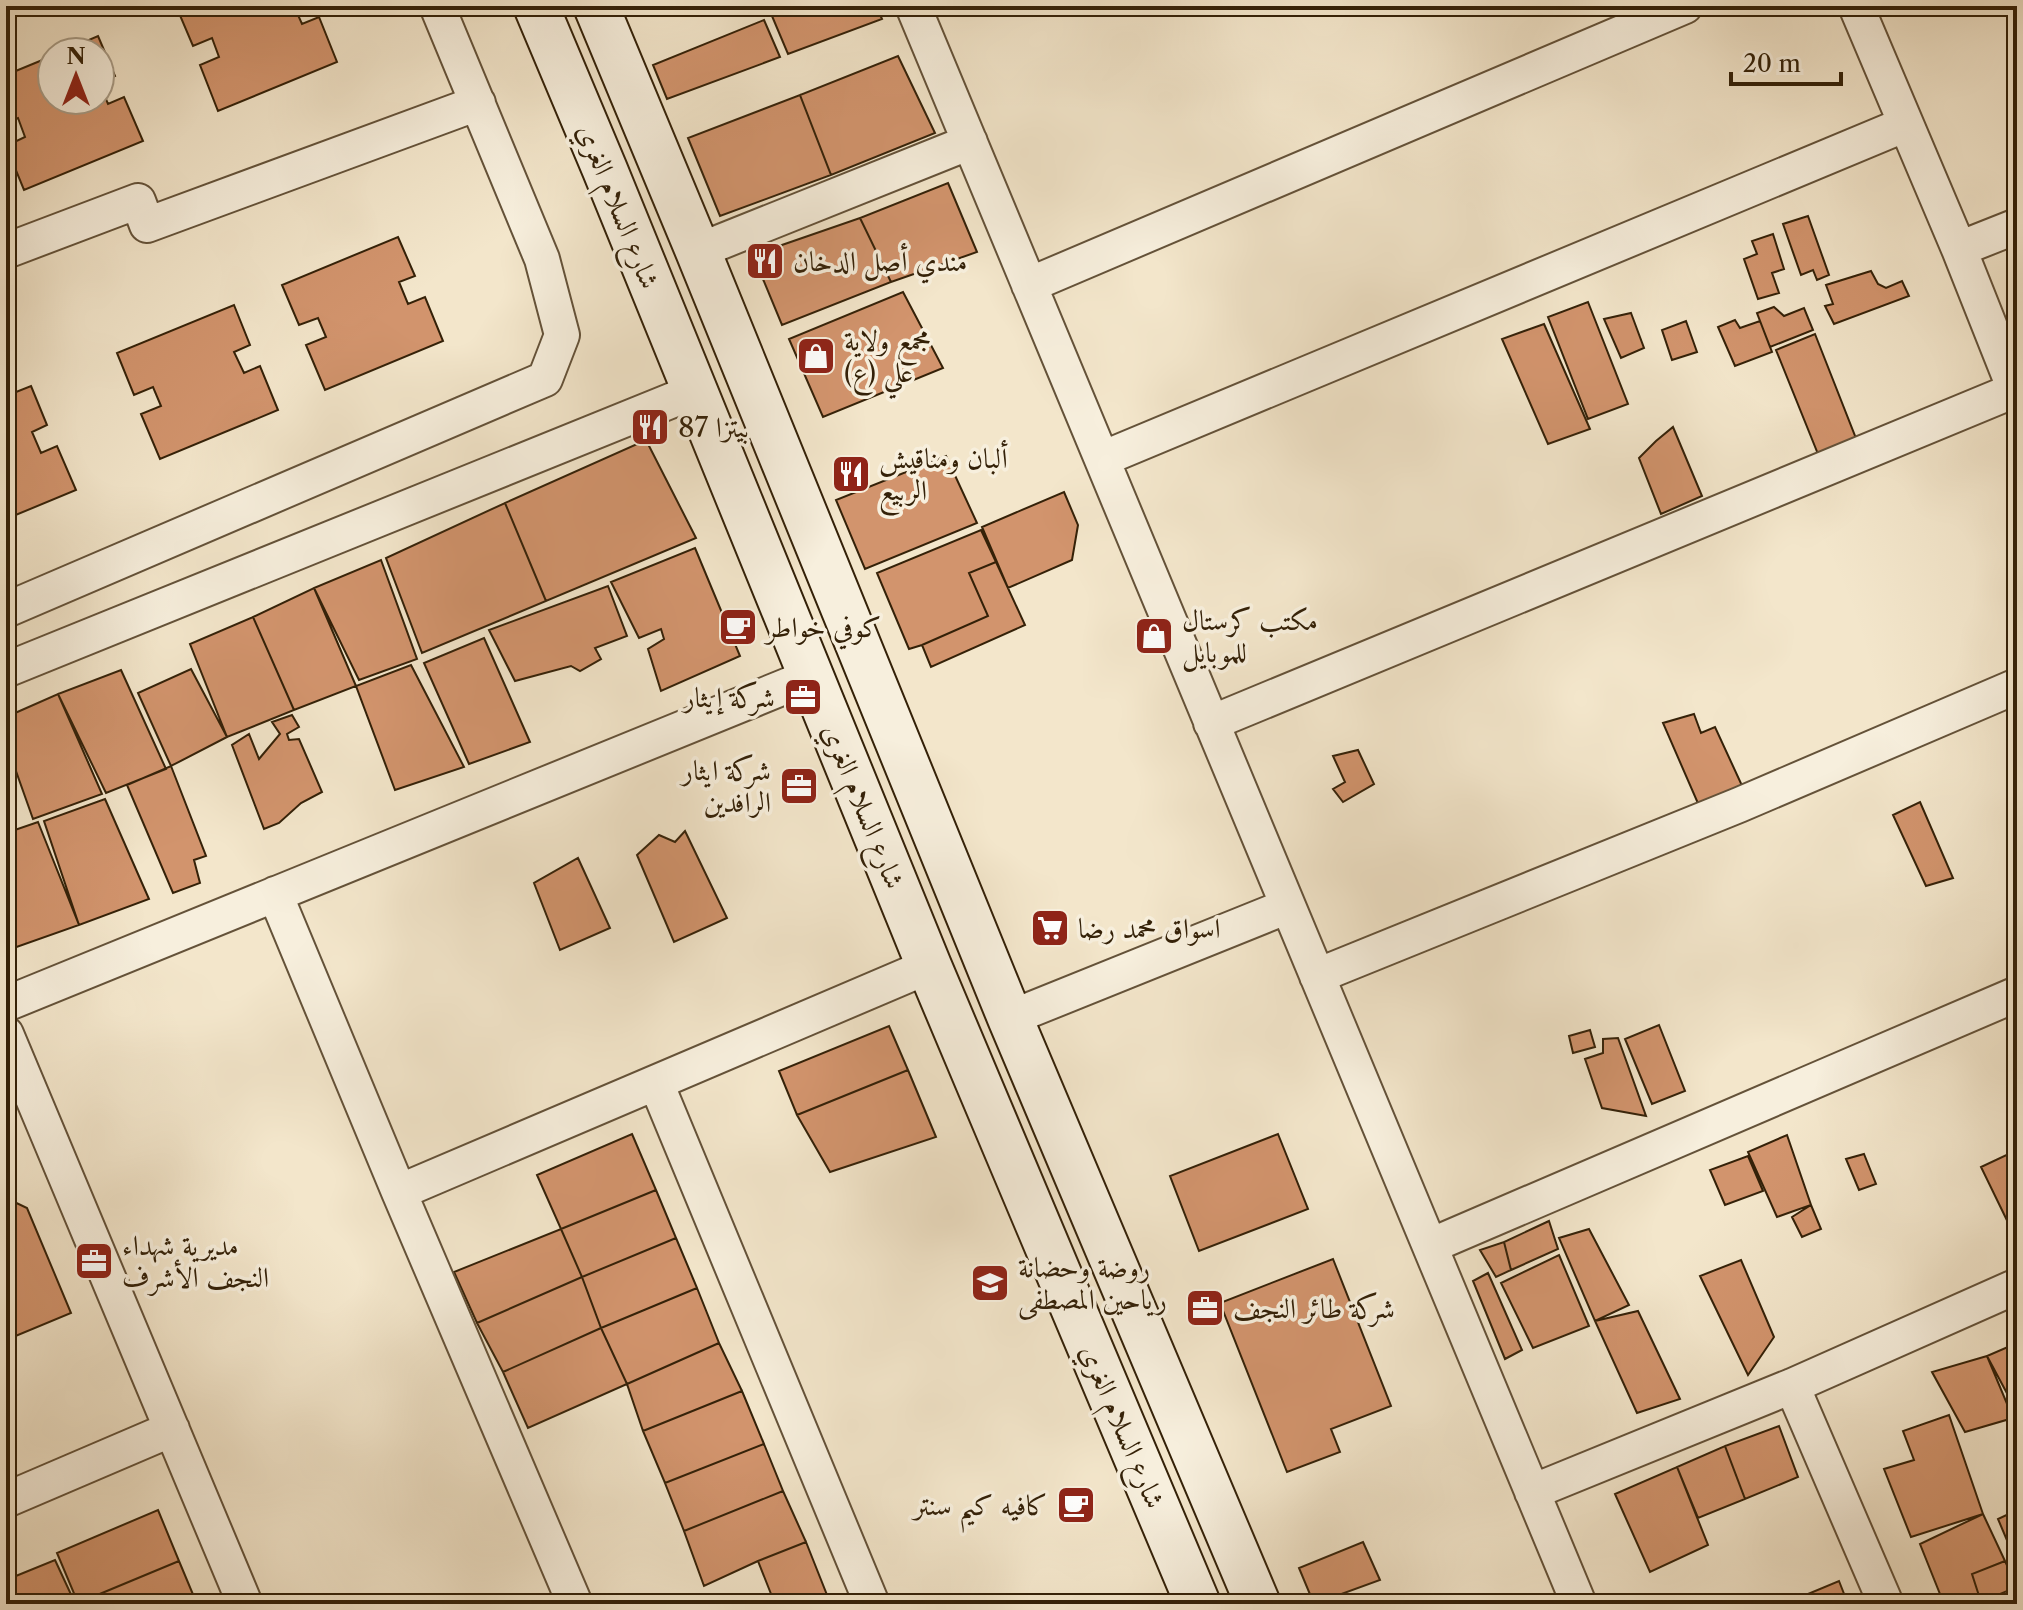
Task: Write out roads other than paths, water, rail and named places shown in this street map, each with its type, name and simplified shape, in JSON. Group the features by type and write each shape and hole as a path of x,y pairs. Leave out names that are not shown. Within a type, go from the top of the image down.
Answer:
{"main road":[{"name":"شارع السلام الغري","path":"536,6 929,966 1198,1604"},
{"name":"شارع السلام الغري","path":"596,6 1010,1018 1258,1604"},
{"path":"605,170 655,149"}],"street":[{"path":"6,610 545,379 562,335 542,259 437,6"},
{"path":"913,6 1579,1604"},
{"path":"1029,285 1685,6"},
{"path":"1211,723 2016,393 1856,6"},
{"path":"6,251 138,201 147,225 478,103"},
{"path":"1102,459 1906,124"},
{"path":"698,251 970,142"},
{"path":"1959,249 2017,226"},
{"path":"6,670 695,391"},
{"path":"6,1004 811,676"},
{"path":"1317,976 1739,805 2017,686"},
{"path":"275,894 575,1604"},
{"path":"1010,1018 1288,906"},
{"path":"399,1192 929,966"},
{"path":"1430,1246 2017,994"},
{"path":"6,1034 245,1604"},
{"path":"656,1083 872,1604"},
{"path":"1532,1492 1792,1386 2017,1286"},
{"path":"1792,1386 1886,1604"},
{"path":"6,1500 172,1429"}],"place":[{"name":"مندي أصل الدخان","path":"765,261"},
{"name":"مجمع ولاية علي (ع)","path":"816,356"},
{"name":"بيتزا 87","path":"650,427"},
{"name":"ألبان ومناقيش الربيع","path":"851,474"},
{"name":"كوفي خواطر","path":"738,627"},
{"name":"مكتب كرستال للموبايل","path":"1154,636"},
{"name":"شركة إيثار","path":"803,697"},
{"name":"شركة ايثار الرافدين","path":"799,786"},
{"name":"اسواق محمد رضا","path":"1050,928"},
{"name":"مديرية شهداء النجف الأشرف","path":"94,1261"},
{"name":"روضة وحضانة رياحين المصطفى","path":"990,1283"},
{"name":"شركة طائر النجف","path":"1205,1308"},
{"name":"كافيه كيم سنتر","path":"1076,1505"}]}
